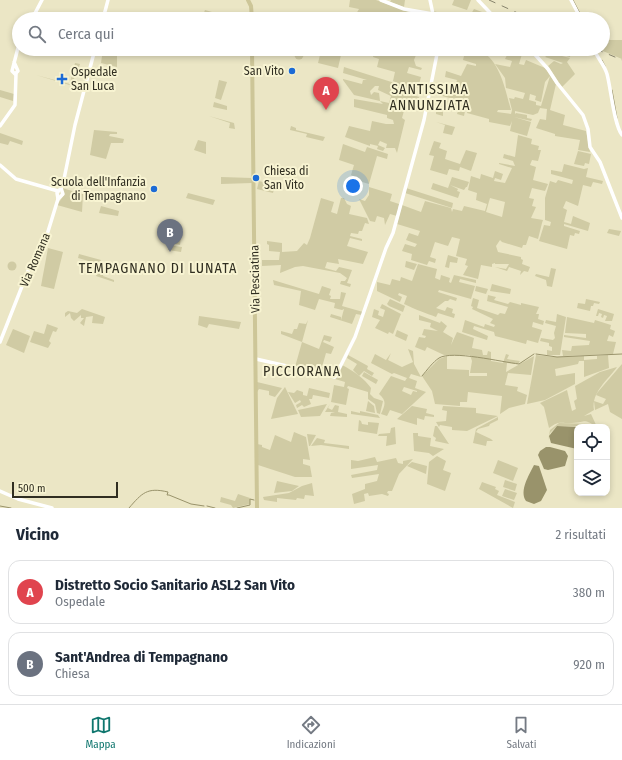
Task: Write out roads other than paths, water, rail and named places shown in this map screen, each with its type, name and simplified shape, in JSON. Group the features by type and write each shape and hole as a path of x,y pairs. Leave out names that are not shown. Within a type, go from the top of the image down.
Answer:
{"main road":[{"path":"248,0 251,6 251,12"},
{"name":"Via Pesciatina","path":"252,56 257,508"}],"street":[{"path":"37,12 42,0"},
{"path":"104,12 107,0"},
{"path":"380,0 404,9 421,12"},
{"path":"430,0 433,12"},
{"path":"478,0 489,12"},
{"path":"571,0 577,12"},
{"path":"0,126 15,105 16,80 14,73 14,62 16,56"},
{"name":"Via Romana","path":"0,342 31,265 46,238 59,193 93,56"},
{"path":"256,360 335,377 355,337 386,248 393,233 424,120 437,56"},
{"path":"537,56 548,68 557,84 583,115 588,129 590,147 600,162 622,218"},
{"path":"596,56 604,66 617,124 622,135"},
{"path":"0,166 10,176 21,182 59,193"},
{"path":"0,492 18,499 52,508"}],"waterway":[{"path":"573,0 579,12"},
{"path":"602,60 605,66"},
{"path":"612,90 617,118"},
{"path":"422,376 439,358 445,356 455,355 478,357 519,364 534,354"},
{"path":"536,354 557,357 622,354"},
{"path":"129,508 146,492 155,490 168,492 167,495 191,504 204,506"},
{"path":"237,508 250,505 250,499 254,500"},
{"path":"0,506 11,508"},
{"path":"207,506 215,508"}],"railway":[{"path":"489,0 516,12"},
{"path":"610,55 622,60"}],"place":[{"name":"San Vito","path":"292,71"},
{"name":"Ospedale San Luca","path":"62,79"},
{"name":"Distretto Socio Sanitario ASL2 San Vito","path":"326,110"},
{"name":"Chiesa di San Vito","path":"256,178"},
{"name":"Scuola dell'Infanzia di Tempagnano","path":"154,189"},
{"name":"Sant'Andrea di Tempagnano","path":"170,252"}],"district":[{"name":"SANTISSIMA ANNUNZIATA","path":"430,98"},
{"name":"TEMPAGNANO DI LUNATA","path":"158,268"},
{"name":"PICCIORANA","path":"302,371"}]}
